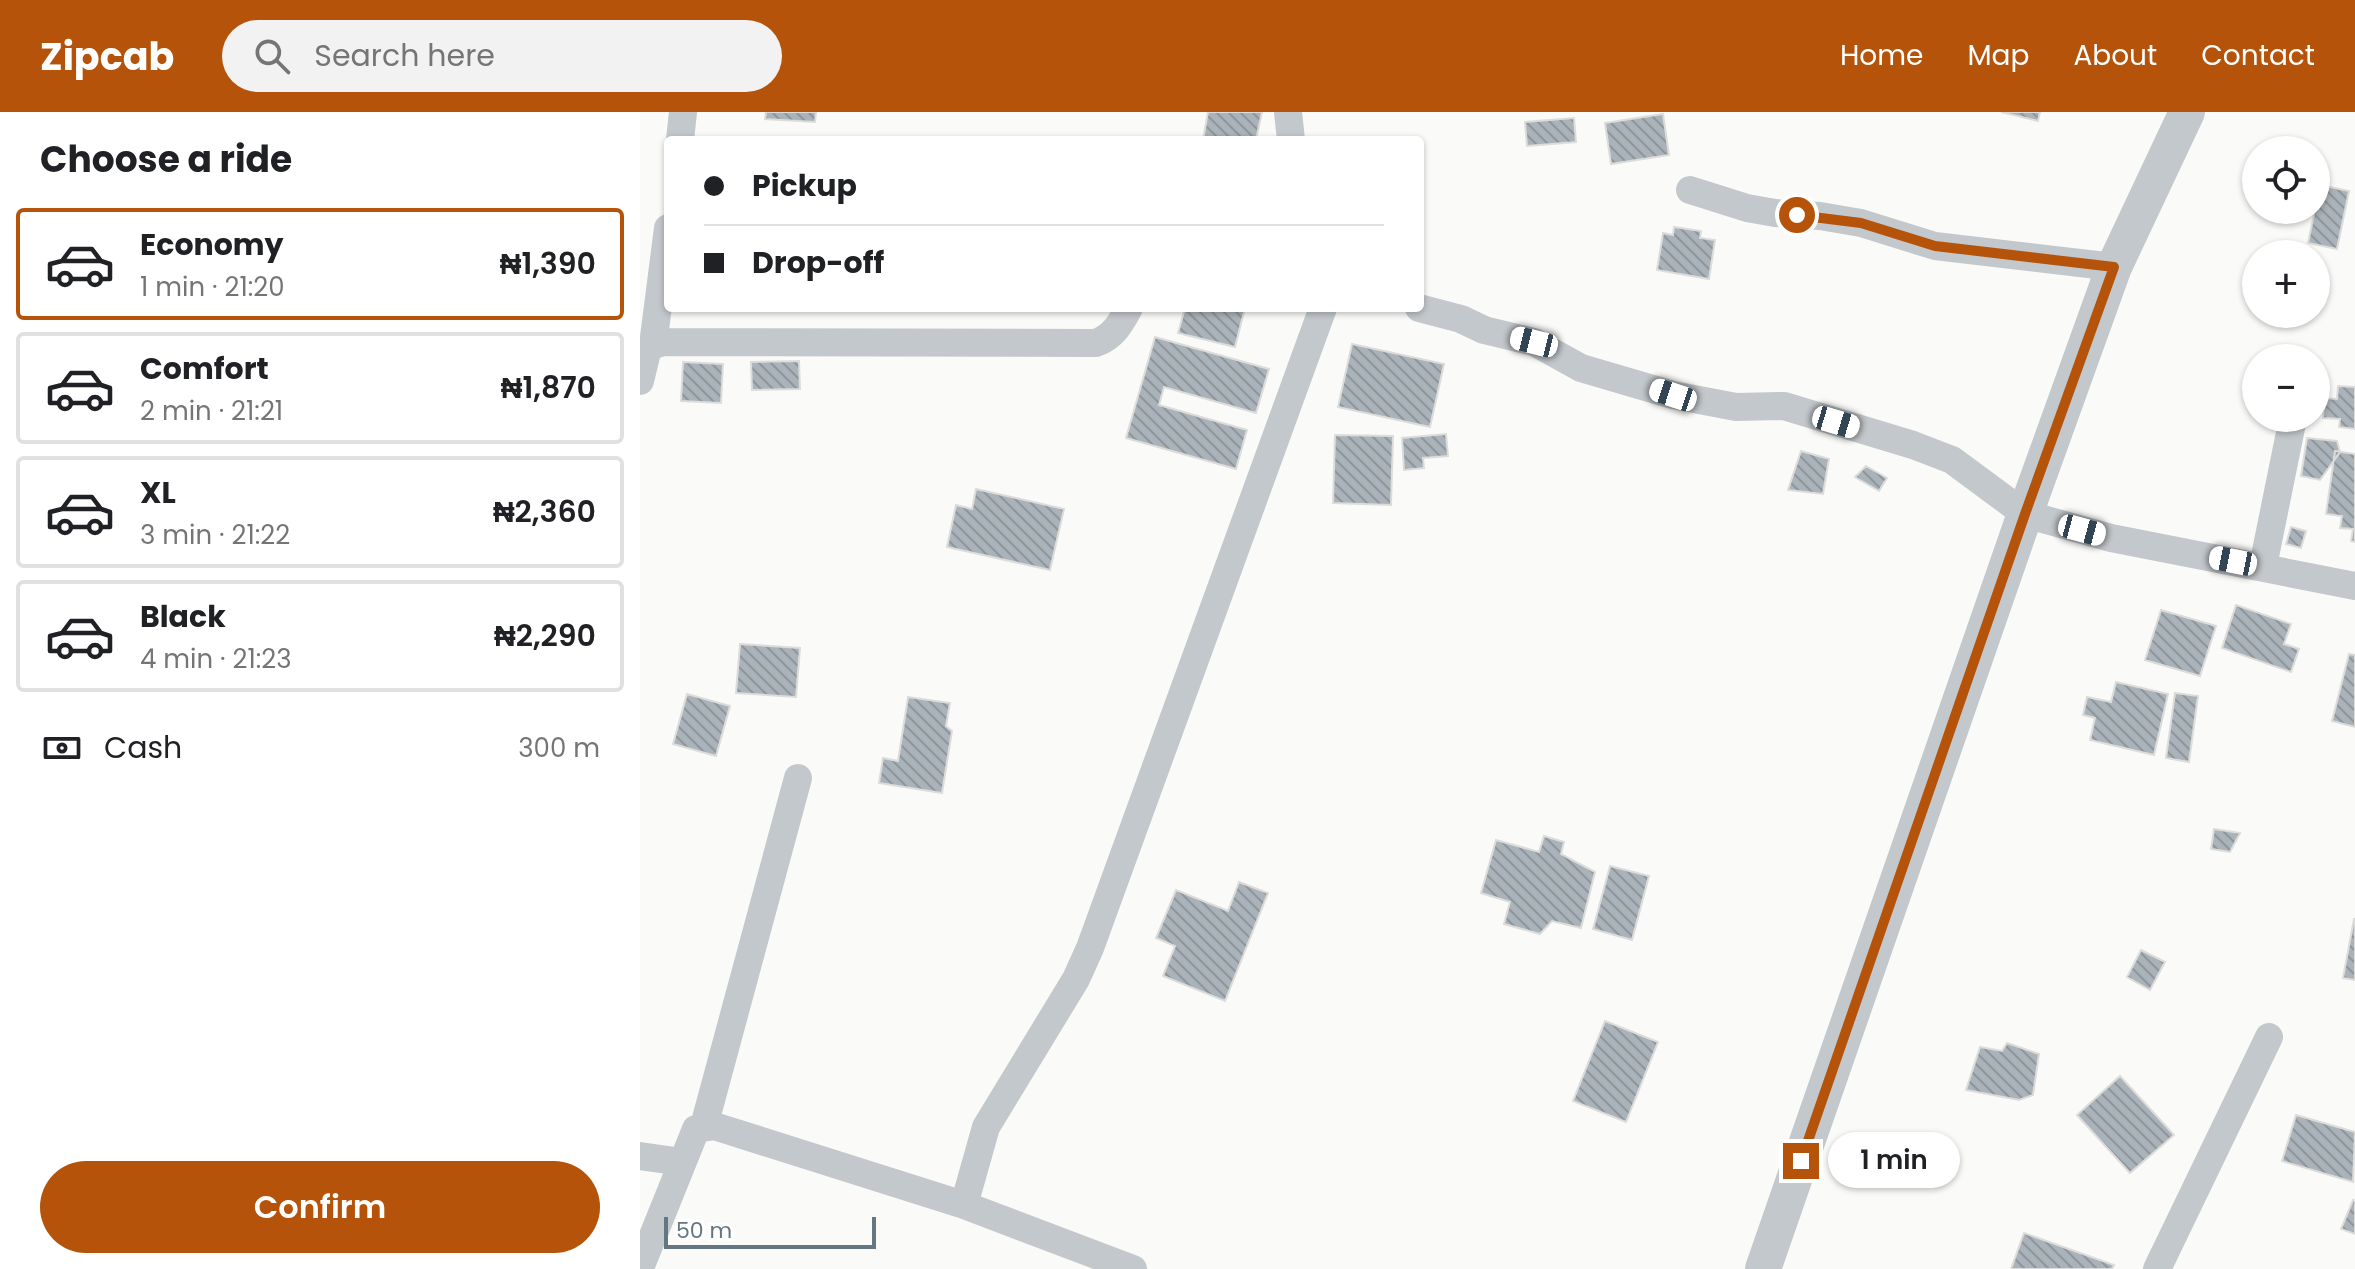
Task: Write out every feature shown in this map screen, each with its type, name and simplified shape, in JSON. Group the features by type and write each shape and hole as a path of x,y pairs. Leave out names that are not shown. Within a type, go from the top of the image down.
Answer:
{"street":[{"path":"680,136 683,112"},
{"path":"1288,112 1291,136"},
{"path":"1763,1269 2114,267 2187,112"},
{"path":"1690,190 1761,210 1861,223 1935,246 2114,267"},
{"path":"640,381 647,352 653,345 664,259"},
{"path":"1424,309 1461,319 1484,330 1534,342 1581,368 1673,395 1736,407 1784,406 1913,445 1952,460 2025,514 2111,538 2355,586"},
{"path":"653,345 664,342 1096,343 1108,338 1118,328 1127,312"},
{"path":"964,1205 986,1127 1076,979 1090,948 1322,312"},
{"path":"2263,566 2290,432"},
{"path":"704,1126 798,778"},
{"path":"2157,1269 2269,1037"},
{"path":"640,1268 696,1129 714,1126 964,1205 1133,1269"},
{"path":"640,1156 682,1162"}],"building":[{"path":"766,112 816,112 815,122 765,119"},
{"path":"1208,112 1262,112 1257,136 1204,136"},
{"path":"2001,112 2040,112 2038,121"},
{"path":"1663,114 1669,155 1611,164 1605,123"},
{"path":"1574,118 1576,142 1527,146 1525,122"},
{"path":"2330,187 2349,191 2337,249 2330,248 2330,240 2309,240 2312,224 2330,224"},
{"path":"1674,227 1701,231 1700,238 1715,240 1709,279 1657,270 1663,233 1673,235"},
{"path":"1184,312 1244,312 1235,347 1178,333"},
{"path":"1155,337 1269,369 1256,413 1164,387 1159,405 1247,430 1236,469 1126,438"},
{"path":"1352,344 1444,364 1430,427 1338,407"},
{"path":"799,361 800,389 752,390 751,362"},
{"path":"683,362 723,364 721,403 681,401"},
{"path":"2338,386 2355,387 2355,429 2339,427 2340,419 2330,418 2330,398 2337,399"},
{"path":"1446,434 1448,456 1423,458 1424,468 1404,470 1402,438"},
{"path":"1335,435 1393,436 1391,505 1333,503"},
{"path":"2307,438 2337,441 2340,452 2320,480 2301,476"},
{"path":"1801,451 1829,459 1823,494 1788,490"},
{"path":"2335,451 2355,454 2355,542 2351,541 2353,529 2340,528 2342,516 2326,514"},
{"path":"1866,466 1887,478 1879,491 1855,477"},
{"path":"976,489 1064,509 1050,570 947,547 956,505 972,509"},
{"path":"2291,527 2306,531 2301,548 2286,544"},
{"path":"2236,605 2291,624 2284,644 2299,649 2291,672 2222,648"},
{"path":"2161,610 2216,626 2200,676 2145,660"},
{"path":"740,644 800,648 796,697 736,693"},
{"path":"2349,654 2355,655 2355,727 2332,721"},
{"path":"2116,682 2168,694 2154,755 2090,740 2095,718 2083,715 2087,697 2111,702"},
{"path":"2175,693 2198,696 2189,762 2166,758"},
{"path":"687,694 730,706 716,756 673,744"},
{"path":"908,697 950,703 946,726 952,731 942,793 879,783 883,758 898,761"},
{"path":"2214,829 2240,833 2230,852 2211,849"},
{"path":"1544,836 1564,842 1561,854 1595,872 1581,928 1552,921 1540,934 1504,924 1510,902 1481,893 1496,840 1539,852"},
{"path":"1610,866 1649,876 1632,940 1593,929"},
{"path":"1239,882 1268,893 1225,1001 1163,976 1175,946 1156,938 1176,890 1228,911"},
{"path":"2355,919 2355,980 2343,978"},
{"path":"2141,950 2165,962 2150,990 2127,977"},
{"path":"1605,1021 1658,1042 1626,1122 1573,1101"},
{"path":"2007,1043 2039,1054 2033,1095 2019,1100 1966,1090 1980,1047 2002,1051"},
{"path":"2120,1076 2174,1135 2130,1173 2077,1115"},
{"path":"2296,1115 2355,1132 2353,1182 2282,1161"},
{"path":"2355,1201 2355,1234 2341,1229"},
{"path":"2024,1233 2114,1265 2112,1269 2011,1269"}],"route":[{"path":"1797,215 1861,223 1935,246 2114,267 1801,1161"}]}
